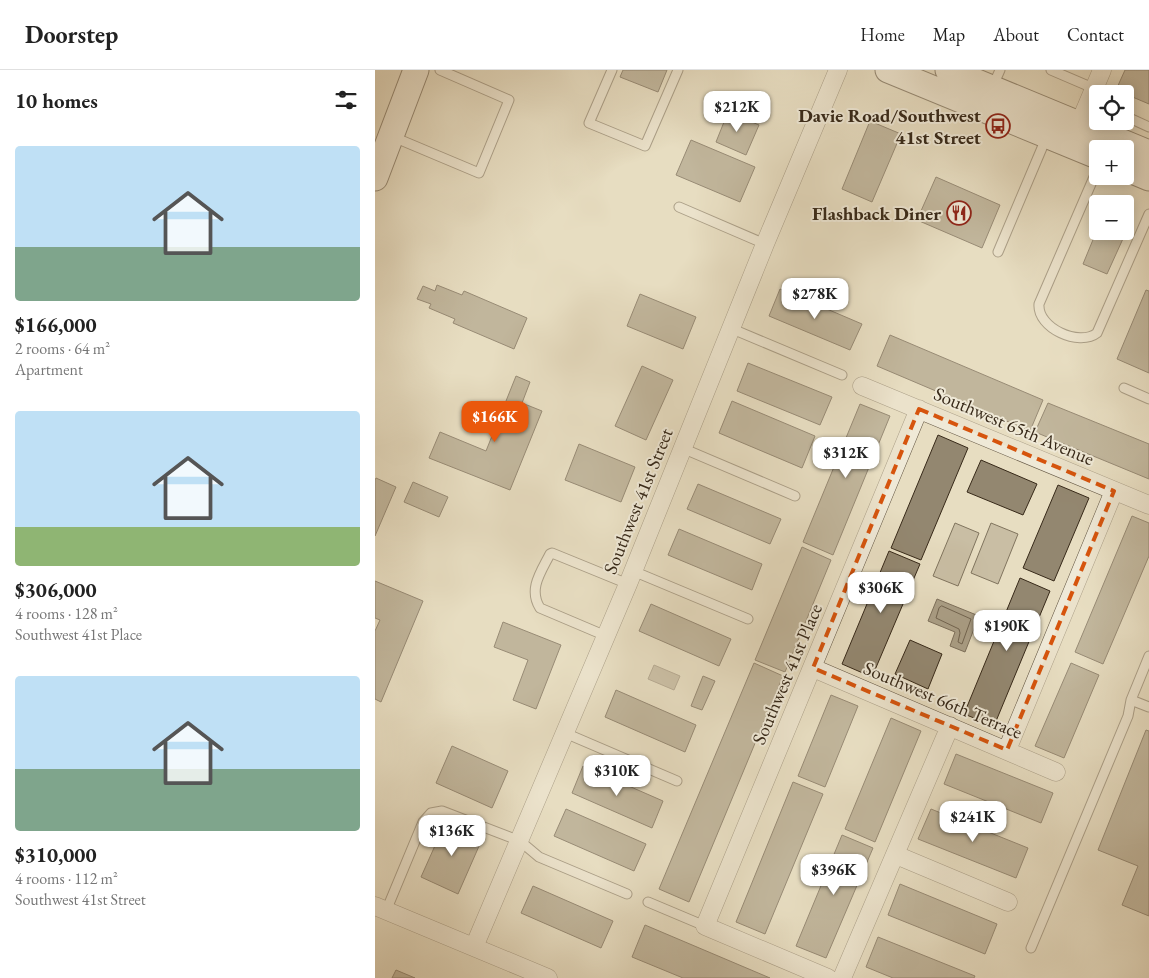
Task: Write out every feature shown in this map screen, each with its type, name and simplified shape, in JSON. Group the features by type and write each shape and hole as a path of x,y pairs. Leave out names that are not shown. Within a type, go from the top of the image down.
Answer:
{"main road":[{"path":"375,178 416,70"},
{"path":"888,70 1047,136 1075,135 1149,153"},
{"path":"948,70 996,79 1075,135 1089,148"},
{"path":"1134,172 1149,178"}],"street":[{"name":"Southwest 41st Street","path":"474,947 606,636 730,328 838,70"},
{"path":"1101,85 1102,70"},
{"path":"1075,135 1089,111"},
{"name":"Southwest 65th Avenue","path":"862,386 1149,505"},
{"name":"Southwest 41st Place","path":"705,926 919,409"},
{"path":"1007,750 1114,491"},
{"name":"Southwest 66th Terrace","path":"813,668 1056,772"},
{"path":"842,978 950,726"},
{"path":"896,855 1008,902"},
{"path":"380,908 549,978"},
{"path":"705,926 828,978"}],"lane":[{"path":"391,136 479,174 509,100 440,70"},
{"path":"612,70 589,123 645,146 678,70"},
{"path":"1051,70 1089,86"},
{"path":"1134,120 1149,127"},
{"path":"998,252 1047,136"},
{"path":"1091,185 1039,304 1038,312 1041,319 1075,338 1085,339 1097,332 1149,214"},
{"path":"679,207 765,244"},
{"path":"730,328 842,375"},
{"path":"1124,388 1149,399"},
{"path":"682,448 795,496"},
{"path":"606,636 540,608 535,600 533,590 550,554 630,577 748,619"},
{"path":"1031,948 1128,716 1131,700 1149,656"},
{"path":"1131,700 1149,707"},
{"path":"565,733 677,780"},
{"path":"380,908 423,822 431,813 442,811 520,841 539,857 627,894"},
{"path":"648,902 705,926"}],"highlighted area":[{"path":"919,409 1114,491 1007,750 813,668"}],"shaded area":[{"path":"955,523 979,533 958,586 933,576"},
{"path":"991,523 1018,534 998,584 971,573"}],"water":[{"path":"937,599 979,616 965,652 950,646 955,632 928,621"},
{"path":"654,665 680,676 674,690 648,679"}],"building":[{"path":"623,70 667,70 658,92 620,77"},
{"path":"1125,70 1149,70 1149,104 1134,98 1134,85 1118,85"},
{"path":"728,112 759,125 746,155 716,142"},
{"path":"870,121 901,134 872,202 842,189"},
{"path":"691,140 755,167 740,202 676,175"},
{"name":"Flashback Diner","path":"936,177 1000,205 982,248 917,220"},
{"path":"1093,240 1122,240 1107,274 1083,264"},
{"path":"437,285 462,295 464,291 527,318 514,349 453,323 455,319 429,308 431,304 417,299 423,286 435,291"},
{"path":"780,289 862,324 850,350 769,316"},
{"path":"1146,290 1149,291 1149,373 1117,359"},
{"path":"640,294 696,317 683,349 627,326"},
{"path":"890,335 1043,400 1030,431 877,366"},
{"path":"748,363 832,397 820,425 737,391"},
{"path":"642,366 673,380 646,440 615,426"},
{"path":"516,376 530,382 522,403 542,411 510,490 429,458 440,432 486,451"},
{"path":"732,401 815,436 802,468 719,433"},
{"path":"1048,403 1149,444 1149,479 1035,432"},
{"path":"860,404 890,416 833,555 803,542"},
{"path":"938,435 968,448 921,560 891,548"},
{"path":"579,444 635,467 621,502 565,480"},
{"path":"981,460 1037,484 1023,515 967,492"},
{"path":"376,478 396,487 375,536 375,480"},
{"path":"413,482 448,497 439,517 404,502"},
{"path":"698,484 781,519 770,544 687,509"},
{"path":"1058,485 1089,498 1054,581 1023,568"},
{"path":"1132,516 1149,523 1149,556 1103,664 1075,652"},
{"path":"679,529 762,564 752,590 668,555"},
{"path":"802,547 831,560 785,672 755,660"},
{"path":"889,551 920,564 872,677 842,664"},
{"path":"1020,578 1050,591 994,726 964,714"},
{"path":"375,581 423,601 381,702 375,699 375,631 380,620 375,618"},
{"path":"651,604 731,639 719,666 639,631"},
{"path":"503,622 561,645 536,709 513,700 528,660 494,647"},
{"path":"910,640 942,654 928,689 895,674"},
{"path":"754,663 783,676 689,902 659,889"},
{"path":"1071,663 1099,675 1064,758 1035,746"},
{"path":"703,676 715,681 702,710 691,706"},
{"path":"616,690 696,725 685,752 605,717"},
{"path":"831,695 858,706 825,787 798,776"},
{"path":"891,718 921,731 875,842 845,829"},
{"path":"1146,730 1149,731 1149,916 1122,905 1138,866 1098,850"},
{"path":"452,746 508,771 492,808 436,783"},
{"path":"956,754 1053,793 1041,823 944,784"},
{"path":"583,766 663,801 652,828 572,793"},
{"path":"793,782 823,794 765,934 736,922"},
{"path":"566,809 646,844 634,871 554,836"},
{"path":"931,809 1028,848 1016,878 918,839"},
{"path":"446,821 483,837 458,894 421,877"},
{"path":"842,835 873,848 826,958 796,946"},
{"path":"900,884 997,924 985,954 888,915"},
{"path":"533,886 613,921 601,948 521,913"},
{"path":"645,925 770,978 683,978 632,957"},
{"path":"878,937 975,976 974,978 893,978 866,967"},
{"path":"396,970 415,978 392,978"}],"place":[{"name":"Davie Road/Southwest 41st Street","path":"998,126"},
{"name":"Flashback Diner","path":"959,213"}]}
